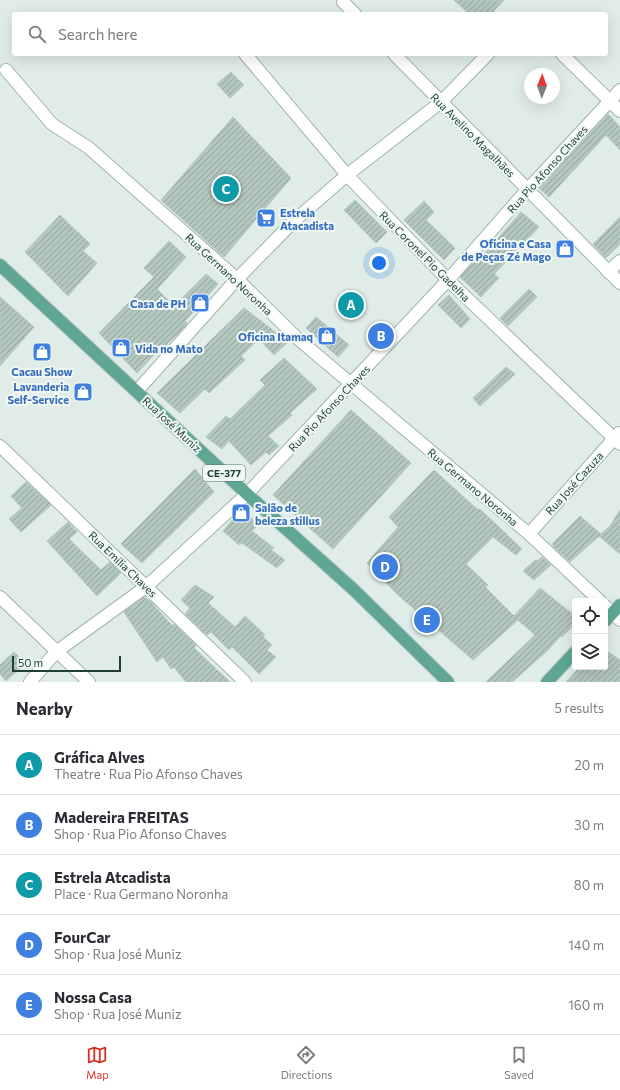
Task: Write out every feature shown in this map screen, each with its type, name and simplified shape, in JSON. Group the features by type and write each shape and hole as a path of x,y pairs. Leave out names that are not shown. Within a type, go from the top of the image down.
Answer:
{"main road":[{"name":"Rua José Muniz","path":"1,269 137,391 247,494 354,590 448,682"},
{"path":"547,682 572,655"}],"street":[{"path":"343,2 352,12"},
{"name":"Rua Coronel Pio Gadelha","path":"247,56 346,175 448,280 618,438"},
{"name":"Rua Avelino Magalhães","path":"396,56 620,283"},
{"path":"137,391 237,279 294,221 346,175 441,102 486,56"},
{"path":"564,56 620,111"},
{"name":"Rua Germano Noronha","path":"6,70 52,124 89,148 237,279 297,338 529,534 597,598"},
{"name":"Rua Pio Afonso Chaves","path":"30,682 56,652 146,586 247,494 448,280 527,190 620,90"},
{"path":"608,272 620,260"},
{"name":"Rua José Cazuza","path":"529,534 618,438"},
{"name":"Rua Emília Chaves","path":"0,446 245,682"},
{"path":"0,597 89,682"}],"building":[{"path":"454,0 504,0 493,12 467,12"},
{"path":"231,72 244,85 230,98 217,84"},
{"path":"608,114 620,127 620,150 606,135 549,197 539,188"},
{"path":"233,117 291,178 224,257 161,200"},
{"path":"355,200 387,232 376,243 344,210"},
{"path":"424,201 434,212 426,220 455,248 444,260 404,220"},
{"path":"521,212 539,227 494,274 499,278 481,297 460,277 477,258 479,260"},
{"path":"60,215 90,244 83,251 97,263 68,296 25,252"},
{"path":"620,217 620,244 606,258 593,244"},
{"path":"169,241 186,257 157,289 174,306 206,274 218,284 185,321 187,323 181,331 165,346 164,344 137,373 99,333 154,277 144,268"},
{"path":"529,289 537,297 508,326 500,318"},
{"path":"449,295 470,319 461,328 438,305"},
{"path":"0,297 34,327 0,366"},
{"path":"244,308 288,342 274,355 259,339 241,356 245,360 209,393 205,389 180,413 157,393"},
{"name":"Oficina Itamaq","path":"316,317 349,345 338,357 306,328"},
{"path":"284,358 317,389 290,413 292,415 268,436 279,446 269,455 266,452 251,465 229,441 222,449 206,437 226,416 230,419 265,385 260,380"},
{"path":"506,367 515,374 480,406 473,398"},
{"path":"351,410 411,463 333,549 273,495"},
{"path":"195,469 214,492 142,563 121,544"},
{"path":"434,470 478,510 480,509 522,549 516,555 493,537 466,564 488,585 485,587 514,616 540,588 572,614 572,627 512,682 486,682 535,635 518,620 473,660 397,594 367,563 398,527 389,517"},
{"path":"26,482 51,505 21,532 9,519 22,508 11,496"},
{"path":"242,509 258,525 252,531 274,548 271,550 285,560 277,568 242,543 239,545 223,531"},
{"path":"620,510 620,554 599,536 570,562 553,546 553,543 580,516 601,534 610,526"},
{"path":"68,522 77,532 69,539 101,570 110,562 121,573 97,596 47,541"},
{"path":"542,557 551,565 534,580 523,571 535,560 537,561"},
{"path":"195,585 214,597 208,603 235,627 245,616 265,635 263,637 272,645 267,650 276,657 259,674 232,647 229,650 211,632 207,635 185,614 190,608 181,600"},
{"path":"144,597 151,602 173,626 174,624 196,645 194,648 230,682 186,682 174,667 171,669 163,657 157,662 124,612"},
{"path":"14,652 25,664 6,681 0,674 0,665"},
{"path":"608,652 620,660 620,682 566,682 577,670 608,670"}],"place":[{"name":"Estrela Atcadista","path":"226,189"},
{"name":"Estrela Atacadista","path":"266,218"},
{"name":"Oficina e Casa de Peças Zé Mago","path":"565,249"},
{"name":"Casa de PH","path":"200,303"},
{"name":"Gráfica Alves","path":"351,305"},
{"name":"Oficina Itamaq","path":"327,336"},
{"name":"Madereira FREITAS","path":"381,336"},
{"name":"Vida no Mato","path":"121,348"},
{"name":"Cacau Show","path":"42,352"},
{"name":"Lavanderia Self-Service","path":"83,392"},
{"name":"Salão de beleza stillus","path":"241,513"},
{"name":"FourCar","path":"385,567"},
{"name":"Nossa Casa","path":"427,620"}]}
